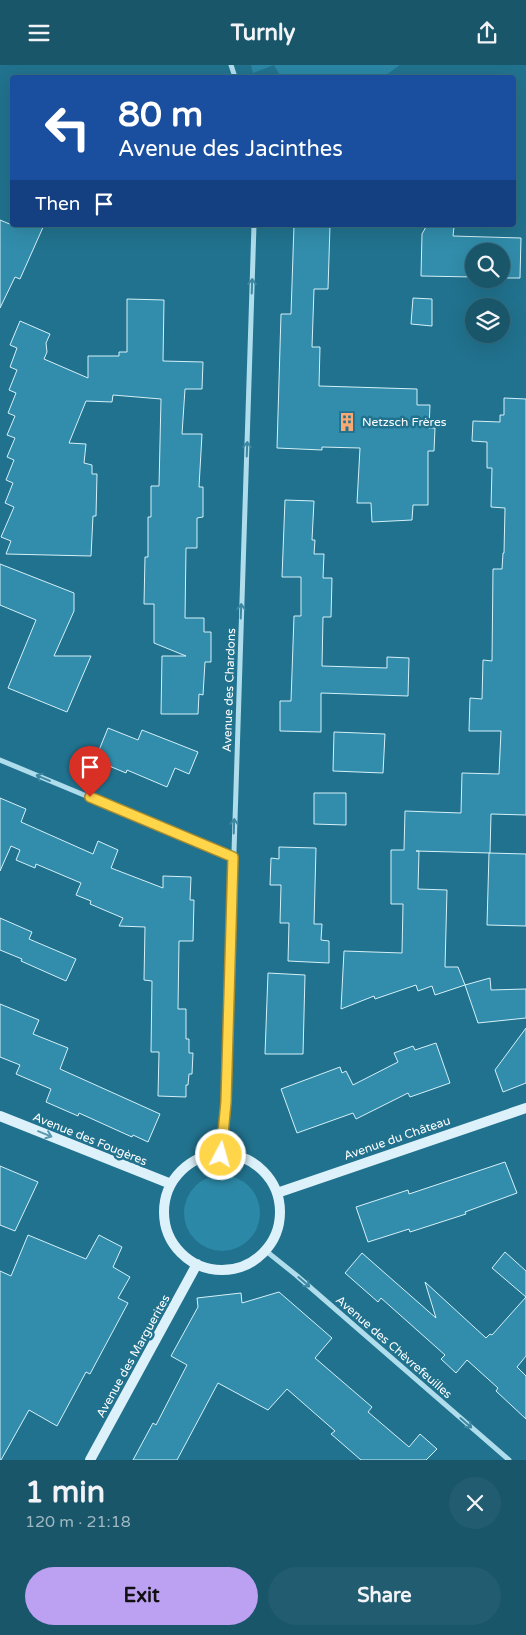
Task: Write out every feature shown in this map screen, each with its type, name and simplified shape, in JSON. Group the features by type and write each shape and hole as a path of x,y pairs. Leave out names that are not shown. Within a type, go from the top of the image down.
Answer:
{"street":[{"name":"Avenue des Chardons","path":"221,1155 226,1102 254,227"},
{"path":"0,760 233,857"},
{"name":"Avenue du Château","path":"277,1193 526,1107"},
{"name":"Avenue des Fougères","path":"0,1116 171,1184"},
{"path":"221,1155 239,1157 255,1165 268,1177 277,1193 280,1208 279,1223 274,1238 266,1251 251,1263 234,1269 215,1270 197,1264 181,1254 170,1238 165,1221 165,1202 171,1184 180,1172 192,1163 206,1157 221,1155"},
{"name":"Avenue des Chèvrefeuilles","path":"266,1251 509,1460"},
{"name":"Avenue des Marguerites","path":"90,1460 197,1264"}],"shaded area":[{"path":"251,65 274,65 253,73"},
{"path":"274,65 400,65 386,75 280,75"},
{"path":"222,1175 237,1178 249,1186 257,1198 260,1213 257,1228 249,1240 237,1248 222,1251 207,1248 195,1240 187,1228 184,1213 187,1198 195,1186 207,1178"}],"building":[{"path":"0,220 10,224 10,227 43,227 20,279 15,277 0,308"},
{"path":"294,227 330,227 328,289 314,289 312,347 320,347 319,386 417,389 417,405 430,405 429,428 435,428 434,451 428,451 428,505 413,505 412,520 372,522 371,503 357,503 360,448 322,447 322,450 277,448 281,314 291,314"},
{"path":"426,227 454,227 453,236 521,238 520,278 510,278 510,243 465,243 465,277 421,276 422,234"},
{"path":"413,298 432,299 432,326 411,324"},
{"path":"127,299 164,300 163,361 203,362 202,389 185,389 182,434 202,434 199,487 203,487 203,517 197,518 197,548 186,548 185,618 204,618 204,632 211,632 211,662 205,662 203,695 199,694 198,714 161,714 162,656 186,656 154,643 154,604 144,604 145,557 148,557 148,517 151,517 151,486 159,486 161,399 113,395 112,402 86,401 69,443 86,444 84,463 92,465 92,474 97,474 96,516 93,516 91,556 6,554 11,541 1,537 14,507 5,503 13,483 6,480 14,460 7,457 15,438 7,435 15,416 8,413 16,393 9,390 17,370 10,367 17,348 10,345 20,321 50,334 46,343 47,352 44,359 88,378 88,356 119,356 119,352 127,352"},
{"path":"504,398 526,399 526,815 491,814 490,853 419,851 418,889 447,890 445,967 458,967 465,985 435,995 432,986 418,991 416,985 375,999 374,996 341,1009 344,951 402,953 403,904 391,904 391,850 404,850 405,811 461,813 462,773 499,774 501,731 469,731 470,698 482,699 483,660 492,661 493,569 502,569 505,508 491,507 492,468 487,468 487,442 472,441 473,421 500,422 500,415 504,415"},
{"path":"285,500 314,501 312,540 315,540 314,554 324,554 323,578 332,578 331,617 323,617 322,666 387,668 387,657 409,658 408,696 321,693 321,732 280,731 280,701 291,701 294,616 301,616 301,577 282,577"},
{"path":"0,564 74,593 74,611 54,656 91,656 67,712 8,688 36,620 0,605"},
{"path":"108,728 138,740 142,730 198,752 189,774 175,768 167,787 127,770 126,773 95,760"},
{"path":"334,732 385,734 383,773 333,771"},
{"path":"314,793 346,793 346,825 314,824"},
{"path":"0,798 26,809 21,822 93,854 98,841 118,850 111,868 163,888 163,876 191,877 190,900 194,900 193,941 179,941 178,1009 186,1009 186,1039 189,1039 189,1053 193,1053 192,1074 189,1074 188,1085 186,1085 186,1097 158,1096 159,1052 151,1052 152,981 144,980 145,927 119,926 123,918 90,904 91,901 76,895 81,883 36,864 35,868 16,860 20,850 11,846 0,871"},
{"path":"279,847 316,848 314,924 322,924 321,940 329,941 329,963 288,961 289,923 280,923 281,885 270,885 271,858 279,859"},
{"path":"489,853 526,854 526,926 487,925"},
{"path":"0,918 32,932 29,939 76,959 66,981 0,950"},
{"path":"268,973 305,975 303,1054 265,1054"},
{"path":"490,978 491,990 526,989 526,1018 478,1023 465,985"},
{"path":"0,1004 39,1020 33,1034 68,1048 60,1069 160,1114 148,1142 133,1135 132,1137 79,1113 78,1116 46,1102 51,1089 16,1074 20,1065 0,1057"},
{"path":"526,1028 526,1083 503,1092 495,1070"},
{"path":"436,1043 450,1083 410,1097 408,1093 356,1119 353,1113 297,1133 281,1089 340,1067 342,1073 346,1071 353,1085 398,1062 394,1053 413,1046 415,1050"},
{"path":"505,1162 517,1193 465,1212 466,1214 410,1232 409,1229 368,1242 356,1207 408,1190 409,1194"},
{"path":"0,1166 38,1182 15,1231 0,1225"},
{"path":"28,1235 86,1259 99,1235 122,1247 113,1267 130,1277 118,1298 128,1303 90,1374 86,1372 57,1426 29,1410 0,1460 0,1271 11,1276"},
{"path":"505,1252 526,1271 526,1297 492,1268"},
{"path":"362,1253 436,1318 425,1282 486,1338 490,1334 492,1335 526,1297 526,1356 517,1367 526,1376 526,1419 496,1391 498,1388 467,1360 456,1373 441,1359 445,1355 381,1298 378,1302 345,1273"},
{"path":"279,1292 332,1338 315,1358 372,1407 368,1412 409,1447 420,1434 437,1449 426,1460 361,1460 331,1434 335,1431 287,1389 268,1410 218,1383 177,1460 133,1460 153,1423 156,1425 187,1365 171,1356 198,1307 197,1298 241,1293 242,1303"}],"place":[{"name":"Netzsch Frères","path":"347,422"}],"route":[{"path":"90,797 233,857 226,1102 221,1155"}]}
